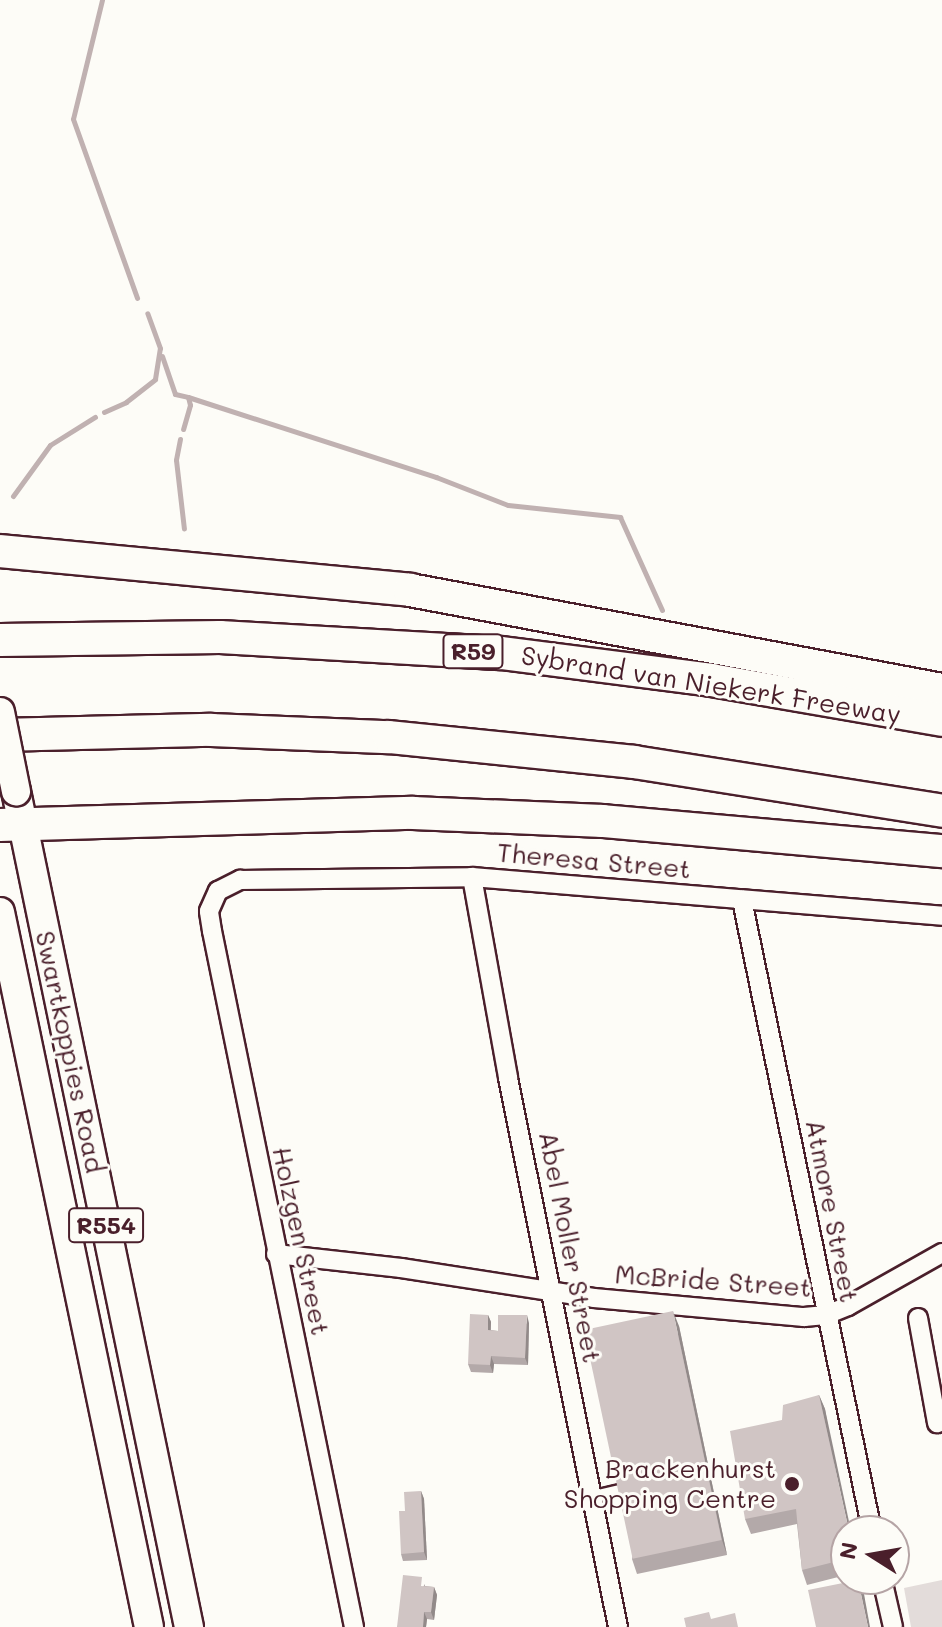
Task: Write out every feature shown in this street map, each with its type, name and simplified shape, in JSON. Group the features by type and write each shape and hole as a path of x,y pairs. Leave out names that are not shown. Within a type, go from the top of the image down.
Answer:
{"highway":[{"path":"0,551 396,588 942,690"},
{"name":"Sybrand van Niekerk Freeway","path":"0,640 205,637 501,653 711,680 942,720"},
{"path":"0,735 153,730 389,737 634,762 942,811"},
{"path":"12,824 440,814 603,821 942,851"}],"main road":[{"name":"Swartkoppies Road","path":"0,712 16,791 12,824 189,1627"},
{"name":"Swartkoppies Road","path":"0,912 149,1627"}],"street":[{"name":"Theresa Street","path":"240,880 472,877 942,916"},
{"name":"Abel Moller Street","path":"472,877 508,1078 618,1627"},
{"name":"Holzgen Street","path":"240,880 218,891 209,911 276,1254 354,1627"},
{"name":"Atmore Street","path":"742,900 869,1515"},
{"name":"McBride Street","path":"276,1254 553,1291 642,1309 774,1316 826,1315 942,1253"},
{"path":"918,1318 934,1362 937,1423"},
{"path":"886,1595 893,1627"}],"lane":[{"path":"593,1495 634,1486"}],"shaded area":[{"path":"942,1580 942,1627 911,1627 905,1595 910,1595 910,1587"}],"building":[{"path":"673,1311 722,1540 633,1559 584,1330"},
{"path":"470,1314 488,1315 488,1330 498,1331 498,1315 527,1315 525,1358 491,1356 490,1365 468,1364"},
{"name":"Brackenhurst Shopping Centre","path":"819,1395 845,1515 830,1515 830,1563 802,1570 796,1509 745,1519 730,1431 782,1420 783,1405"},
{"path":"421,1491 424,1552 401,1554 399,1511 405,1511 404,1492"},
{"path":"403,1575 422,1577 421,1586 434,1587 431,1612 424,1612 423,1627 397,1627"},
{"path":"830,1586 830,1595 861,1595 868,1627 816,1627 808,1590"},
{"path":"709,1612 711,1619 735,1613 738,1627 686,1627 684,1618"}],"waterway":[{"path":"102,0 73,119 137,298"},
{"path":"104,412 126,402 155,379 160,348 147,313"},
{"path":"162,356 175,394 188,397 190,405 183,429"},
{"path":"188,397 436,477 508,505 620,517 662,610"},
{"path":"13,496 50,445 95,417"},
{"path":"180,439 176,460 184,529"}],"place":[{"name":"Brackenhurst Shopping Centre","path":"792,1484"}]}
